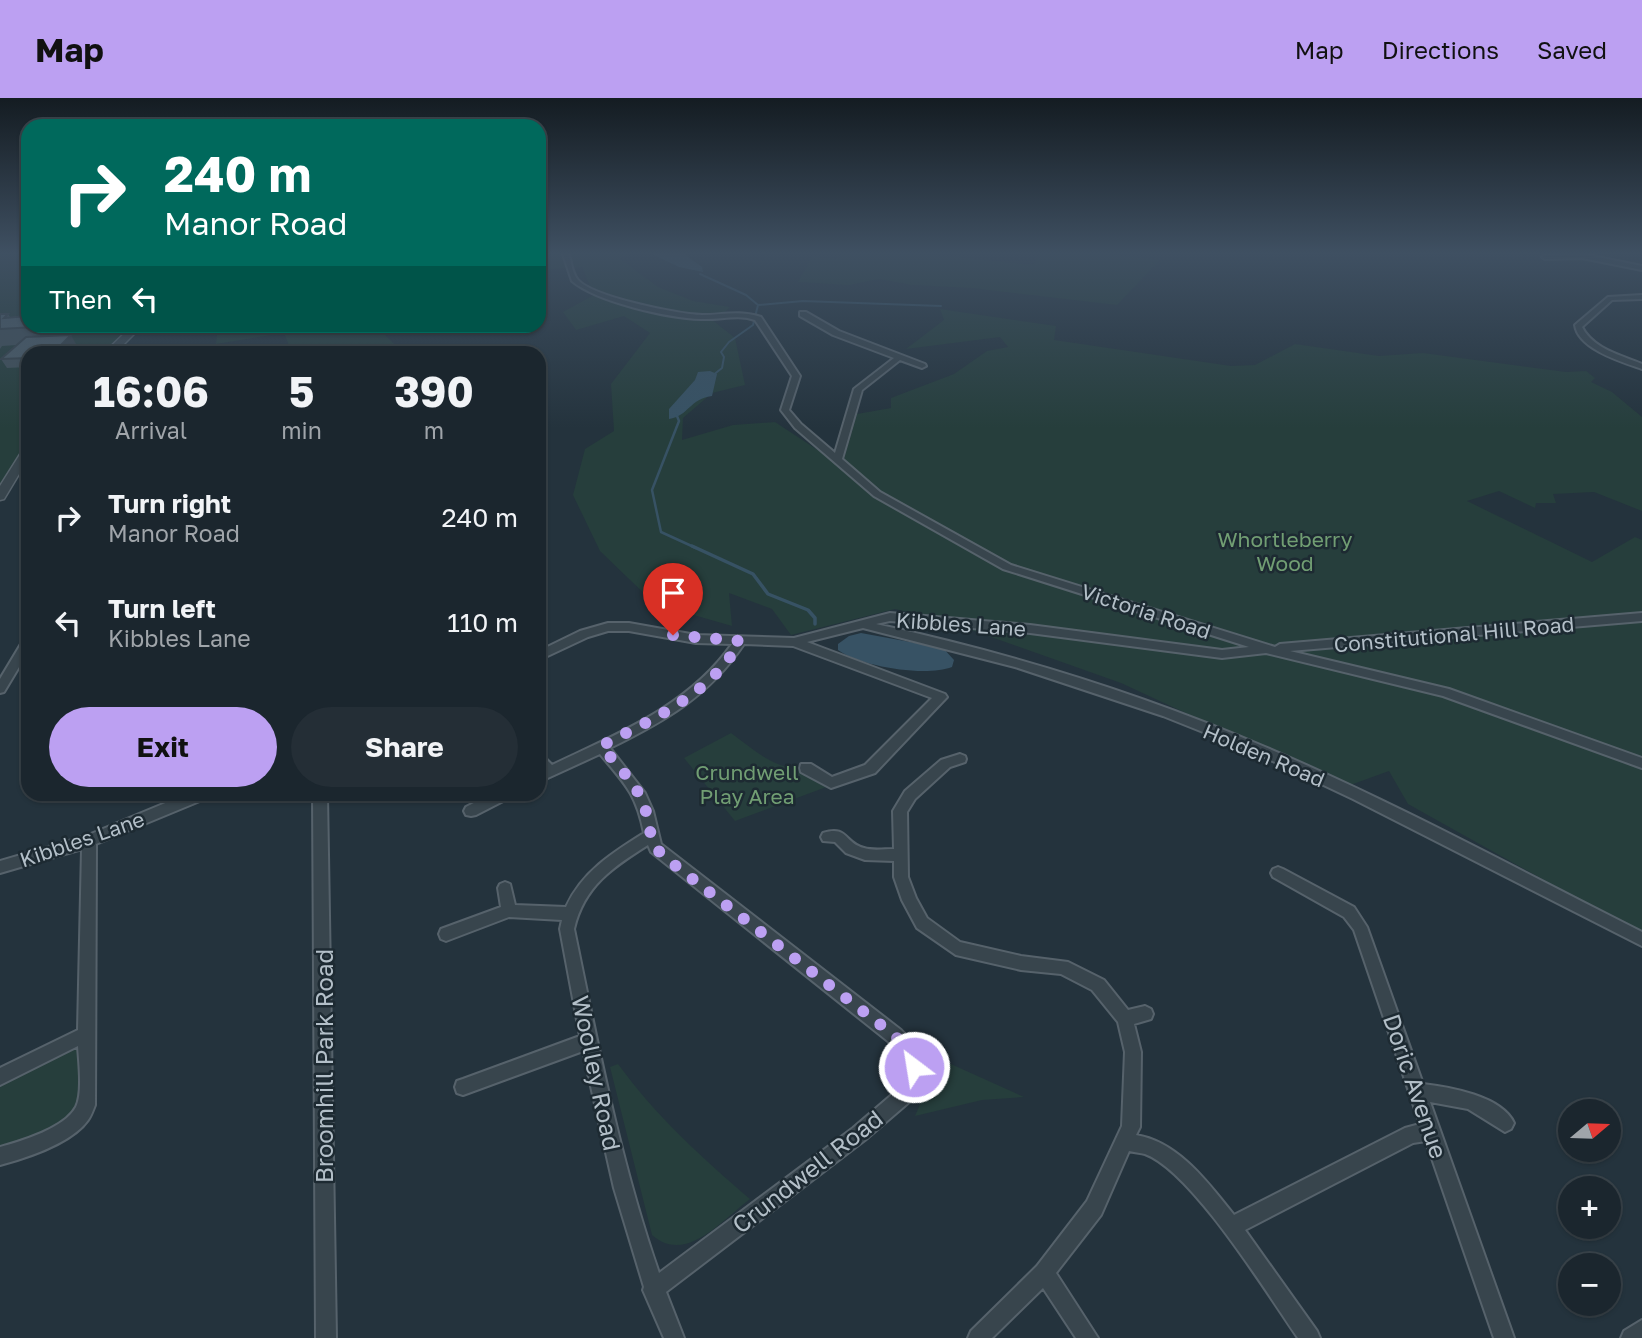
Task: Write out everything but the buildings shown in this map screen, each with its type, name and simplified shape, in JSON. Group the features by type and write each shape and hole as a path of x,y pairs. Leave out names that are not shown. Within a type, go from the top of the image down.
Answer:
{"street":[{"name":"Victoria Road","path":"674,312 699,317 743,315 762,322 796,376 785,410 877,494 1006,567 1266,649 1445,692 1642,763"},
{"path":"1594,312 1578,327 1584,337 1642,367"},
{"path":"803,314 836,333 922,366"},
{"path":"116,346 129,333"},
{"path":"838,459 858,389 898,358"},
{"path":"0,496 21,462"},
{"name":"Kibbles Lane","path":"546,653 584,634 608,627 629,627 696,639 794,642 890,617 1030,629 1222,654 1266,649"},
{"name":"Constitutional Hill Road","path":"1266,649 1642,617"},
{"name":"Holden Road","path":"865,625 941,641 1127,699 1261,751 1642,939"},
{"path":"827,653 845,630"},
{"path":"546,773 601,746 693,694 723,667 740,641"},
{"path":"794,642 941,697 870,769 852,778 831,783 806,768"},
{"path":"0,689 21,654"},
{"path":"446,934 509,911 569,914 584,886 608,864 649,837 646,811 637,790 601,746"},
{"path":"960,759 946,764 910,795 900,810 901,877 922,923 956,948 1021,963 1063,967 1098,985 1125,1018 1133,1052 1131,1126 1094,1208 1044,1273 978,1338"},
{"name":"Kibbles Lane","path":"0,867 89,841 185,801"},
{"name":"Broomhill Park Road","path":"320,801 326,1338"},
{"path":"471,811 490,801"},
{"path":"828,837 838,836 849,850 863,855 899,855"},
{"name":"Crundwell Road","path":"649,837 663,856 895,1036 912,1054 914,1067 909,1091 859,1134 653,1290"},
{"path":"0,1156 19,1151 71,1126 86,1108 89,841"},
{"name":"Doric Avenue","path":"1278,873 1349,912 1360,928 1504,1338"},
{"path":"505,888 509,911"},
{"name":"Woolley Road","path":"569,914 567,929 611,1145 653,1290 674,1338"},
{"path":"1125,1018 1145,1013"},
{"path":"0,1077 86,1034"},
{"path":"463,1087 589,1041"},
{"path":"1418,1093 1465,1097 1478,1102 1505,1123"},
{"path":"1231,1227 1411,1134 1432,1132"},
{"path":"1126,1142 1151,1147 1181,1167 1231,1227 1310,1338"},
{"path":"1044,1273 1088,1338"},
{"path":"1631,1338 1642,1330"}],"green space":[{"path":"0,312 21,312 21,333 125,333 111,346 21,346 21,454 0,487"},
{"name":"Whortleberry Wood","path":"563,312 725,312 711,319 735,338 745,385 712,393 683,418 682,440 733,425 775,422 842,466 857,414 891,408 891,398 954,374 987,351 1008,347 1000,337 906,349 944,320 941,312 960,312 1056,326 1054,340 1231,366 1255,365 1295,344 1379,356 1423,353 1566,372 1586,371 1595,378 1591,382 1612,392 1642,417 1642,511 1594,492 1553,494 1556,503 1536,503 1535,508 1499,491 1467,501 1592,562 1635,537 1642,540 1642,939 1605,914 1408,804 1389,771 1345,787 1121,683 943,620 895,609 791,635 772,609 729,593 732,626 655,604 600,551 573,495 585,449 614,431 611,384 650,333 624,316 576,330"},
{"path":"217,333 284,333 216,344"},
{"path":"284,333 383,333 396,346 289,346"},
{"name":"Crundwell Play Area","path":"731,733 775,763 806,768 829,786 735,821 684,758"},
{"path":"86,1034 86,1108 71,1126 0,1156 0,1077"},
{"path":"922,1051 1024,1097 982,1100 915,1116 928,1086"},
{"path":"618,1064 680,1135 750,1199 716,1228 691,1242 678,1245 665,1243 652,1235 610,1067"}],"water":[{"path":"710,371 717,374 712,396 698,400 681,415 669,419 669,409 695,380 698,372"},
{"path":"861,633 943,648 954,660 952,667 926,671 894,669 862,661 838,650 838,644 849,636"}],"waterway":[{"path":"712,376 722,368 724,357 721,352 729,342 753,325 756,312"},
{"path":"677,416 679,421 652,490 661,532 696,548"},
{"path":"692,546 753,574 768,594 808,610 815,618 815,624"}],"route":[{"path":"673,635 740,641 723,667 693,694 601,746 637,790 646,811 649,837 663,856 895,1036 912,1054 914,1067"}]}
